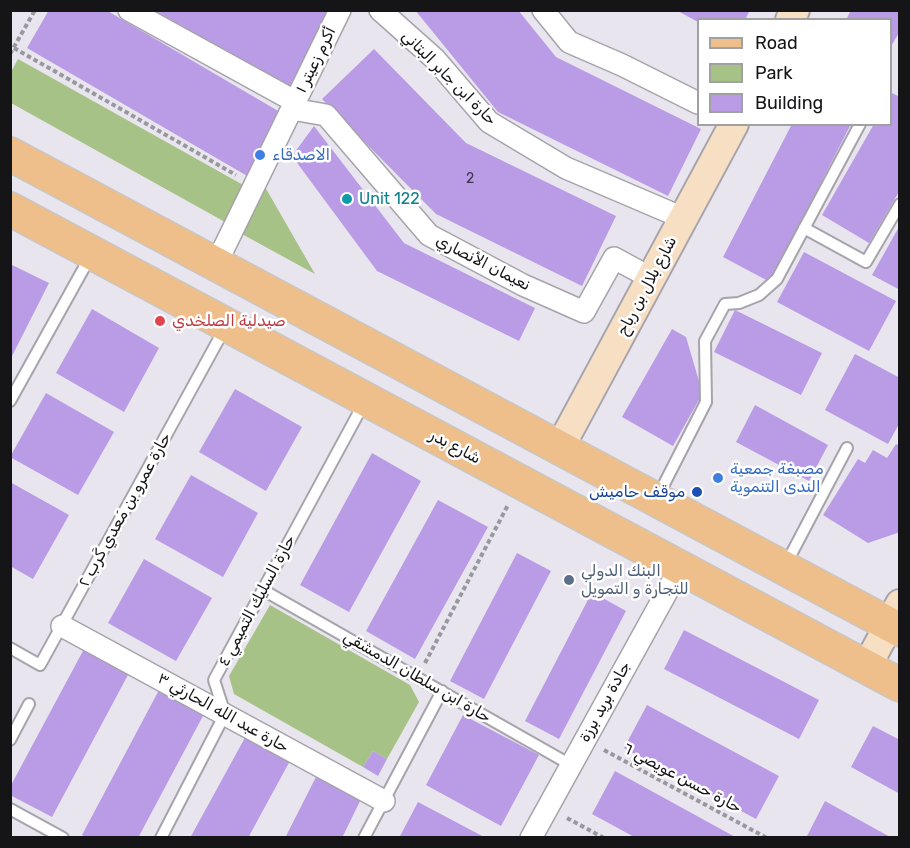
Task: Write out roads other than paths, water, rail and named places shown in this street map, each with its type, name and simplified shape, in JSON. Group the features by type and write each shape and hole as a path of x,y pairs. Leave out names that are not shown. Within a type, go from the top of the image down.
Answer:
{"main road":[{"name":"شارع بلال بن رباح","path":"560,447 733,126"},
{"path":"10,154 784,568 896,619 867,668"},
{"name":"شارع بدر","path":"10,209 900,685"}],"street":[{"path":"129,10 294,106"},
{"name":"أكرم زعيتر ١","path":"216,264 340,10"},
{"name":"حارة ابن جابر البتاني","path":"380,10 435,59 489,122 566,168 683,218"},
{"path":"543,10 569,42 697,102"},
{"name":"نعيمان الأنصاري","path":"294,106 326,115 429,235 524,285 584,312 614,258 651,278"},
{"name":"جادة بريد برزة","path":"531,837 680,567"},
{"name":"حارة عبد الله الحارثي ٣","path":"62,626 384,801"}],"lane":[{"path":"656,499 706,402 705,341 725,304 739,303 759,295 777,279 860,126"},
{"path":"804,228 866,262 900,204"},
{"path":"10,401 93,253"},
{"name":"حارة عمرو بن مَعدي كَرب ٢","path":"10,648 40,664 226,325"},
{"name":"حارة السليك التميمي ٤","path":"225,714 214,680 366,399"},
{"path":"784,568 847,448"},
{"name":"حارة ابن سلطان الدمشقي","path":"263,590 572,765"},
{"path":"364,837 442,692"},
{"path":"10,740 29,704"},
{"path":"161,837 225,714"},
{"path":"10,809 63,837"}],"place":[{"name":"الاصدقاء","path":"260,155"},
{"name":"Unit 122","path":"347,199"},
{"name":"صيدلية الصلخدي","path":"160,321"},
{"name":"مصبغة جمعية الندى التنموية","path":"718,478"},
{"name":"موقف حاميش","path":"697,492"},
{"name":"البنك الدولي للتجارة و التمويل","path":"569,580"}]}
